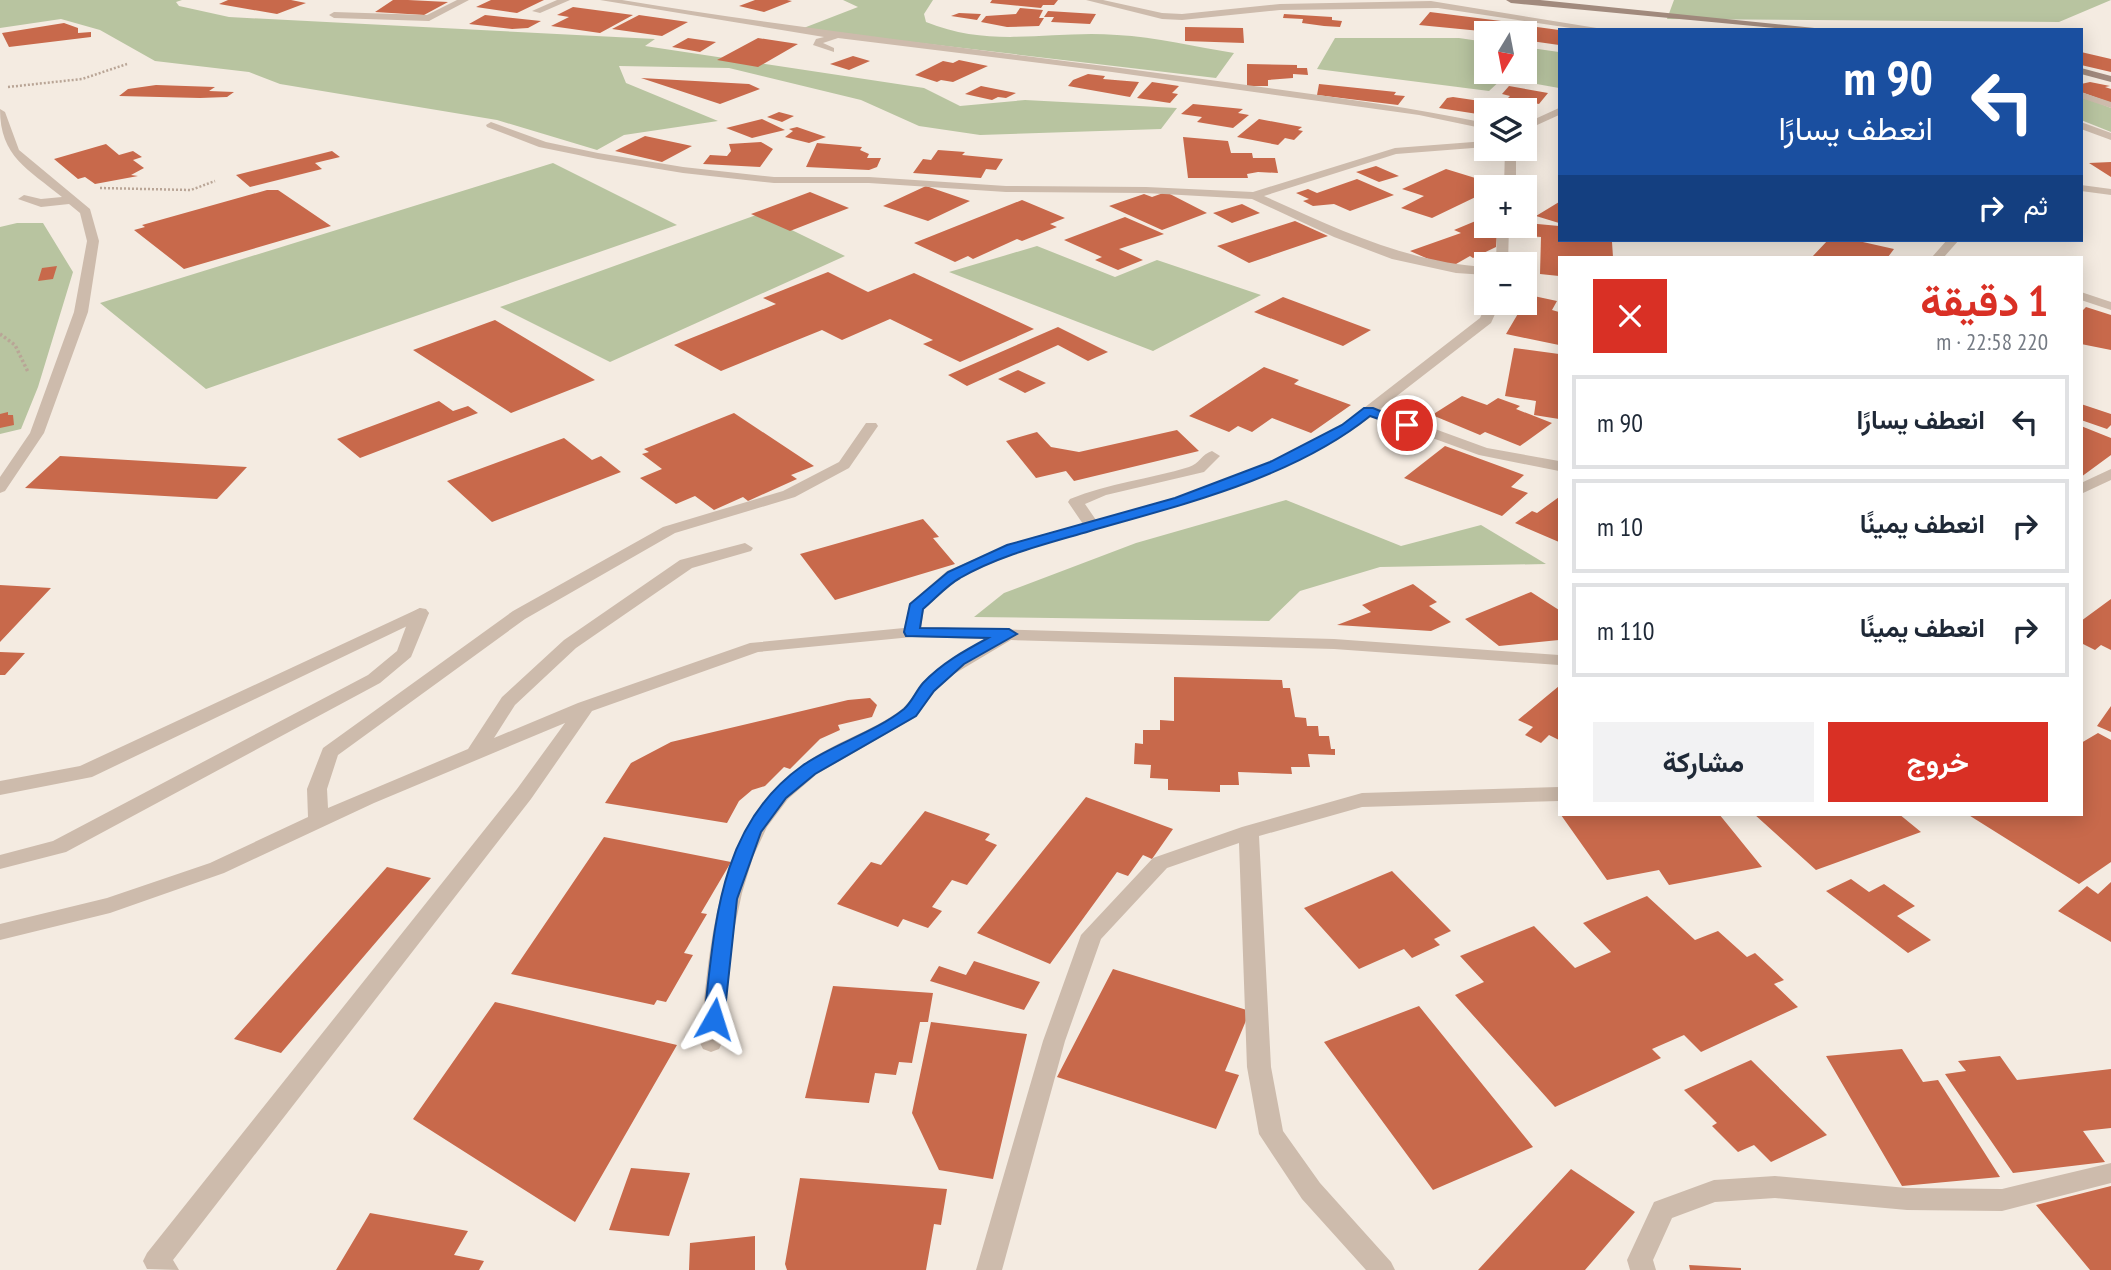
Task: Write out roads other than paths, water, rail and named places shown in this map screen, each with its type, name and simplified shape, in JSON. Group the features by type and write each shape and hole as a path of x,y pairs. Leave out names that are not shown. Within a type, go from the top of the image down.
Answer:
{"street":[{"path":"334,15 429,18 464,0"},
{"path":"537,11 565,0"},
{"path":"605,0 837,36 1194,80 1419,112 1474,123"},
{"path":"1091,0 1162,16 1280,7 1443,5"},
{"path":"1399,0 1591,28"},
{"path":"1511,0 1808,28"},
{"path":"831,50 818,45 819,41 837,36"},
{"path":"2083,72 2111,79"},
{"path":"2083,96 2111,105"},
{"path":"1537,122 1558,111"},
{"path":"0,112 14,151 86,212 93,241 81,312 37,433 0,488"},
{"path":"491,125 531,141 598,156 774,180 869,180 1006,189 1146,190 1254,196 1384,251 1451,271 1474,271"},
{"path":"2083,126 2111,137"},
{"path":"1254,196 1395,151 1474,145"},
{"path":"2083,188 2111,192"},
{"path":"24,199 41,203 68,197"},
{"path":"1939,256 1951,242"},
{"path":"2083,297 2111,306"},
{"path":"912,632 916,607 953,575 1012,549 1180,501 1275,465 1347,428 1486,320 1488,315"},
{"path":"1369,410 1484,452 1558,466"},
{"path":"318,821 317,789 330,752 520,615 669,530 789,494 844,465 871,426"},
{"path":"1092,526 1076,502 1101,492 1199,469 1212,456"},
{"path":"2083,488 2111,474"},
{"path":"474,754 508,701 570,644 686,564 745,548"},
{"path":"0,788 85,772 420,613 405,653 374,679 59,847 0,862"},
{"path":"0,932 110,905 217,868 318,821 585,707 755,647 912,632 1334,644 1558,660"},
{"path":"711,1044 728,899 753,831 780,794 809,770 911,712 928,687 958,660 1009,634"},
{"path":"166,1270 156,1261 524,794 585,707"},
{"path":"989,1270 1054,1041 1092,936 1160,863 1249,832 1362,800 1558,794"},
{"path":"1249,832 1259,1067 1271,1134 1311,1191 1382,1270"},
{"path":"1643,1270 1640,1260 1663,1210 1714,1191 1774,1187 1907,1199 2001,1200 2111,1173"}]}
